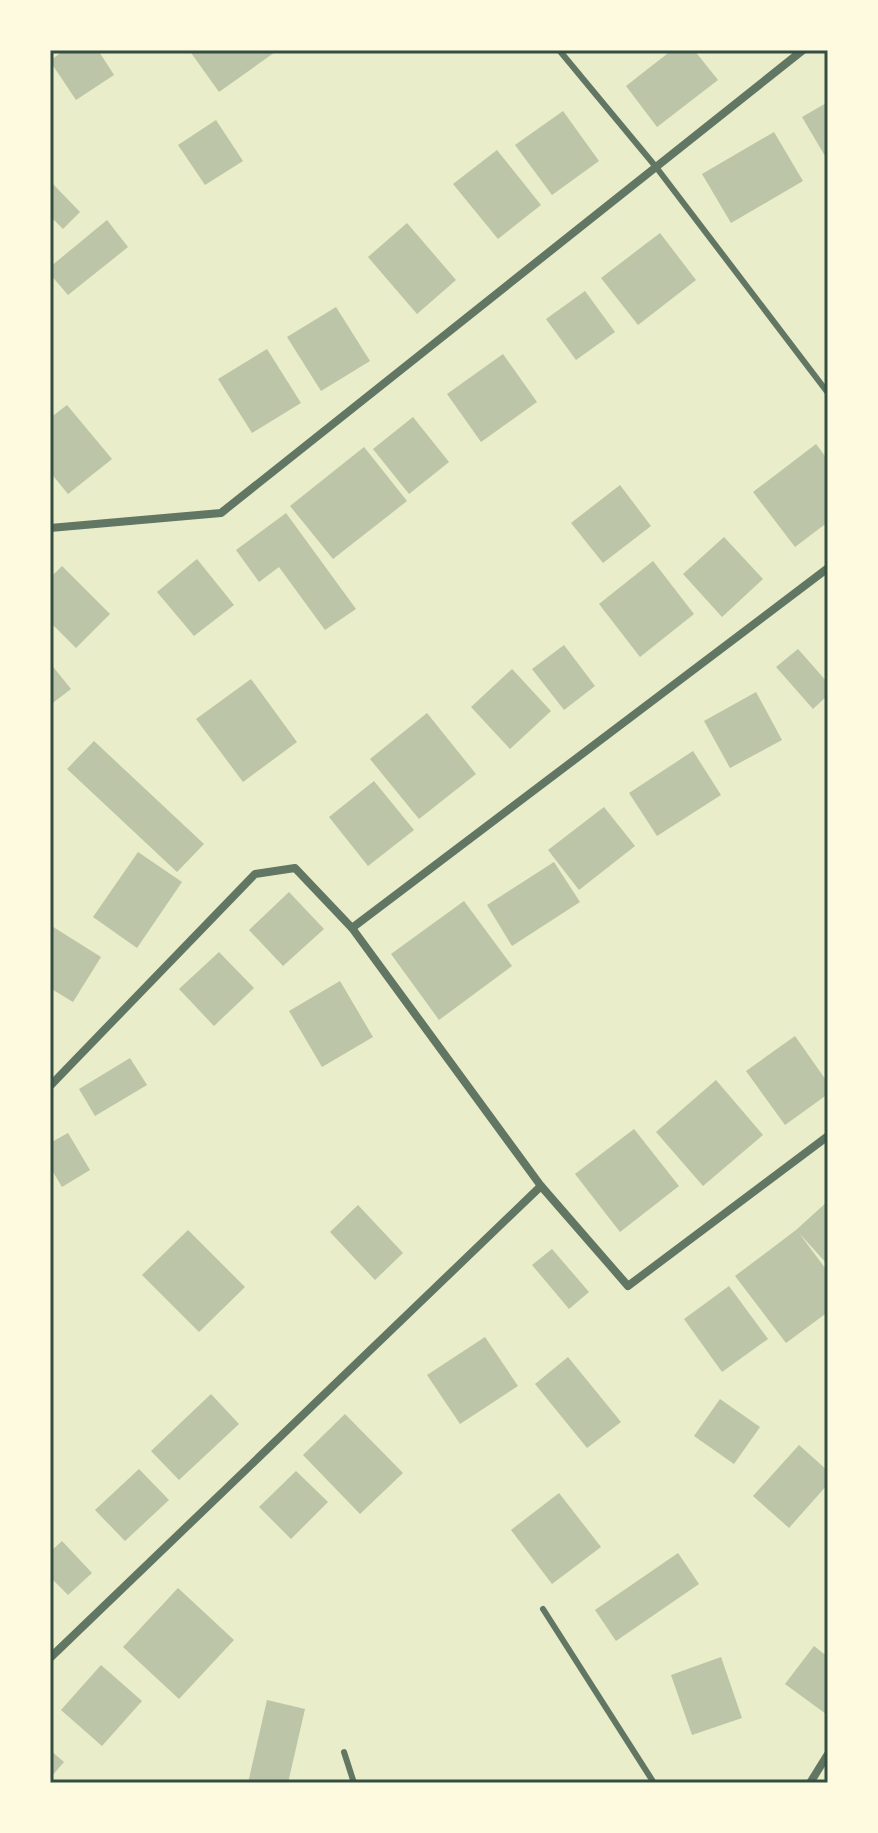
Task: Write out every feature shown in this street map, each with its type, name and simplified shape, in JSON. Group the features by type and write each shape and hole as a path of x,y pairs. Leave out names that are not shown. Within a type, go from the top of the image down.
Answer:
{"street":[{"path":"50,528 221,513 803,50"},
{"path":"352,928 828,568"},
{"path":"50,1086 255,874 295,868 352,928 541,1186 628,1286 828,1136"},
{"path":"50,1658 541,1186"},
{"path":"810,1783 828,1754"}],"lane":[{"path":"559,50 656,167 828,393"},
{"path":"543,1609 654,1783"},
{"path":"344,1752 354,1783"}],"building":[{"path":"64,50 98,50 114,75 76,100 50,61"},
{"path":"189,50 278,50 219,92"},
{"path":"672,50 694,50 718,80 657,127 626,86"},
{"path":"828,102 828,161 802,117"},
{"path":"563,111 599,161 552,195 515,145"},
{"path":"216,120 243,161 205,185 178,145"},
{"path":"774,132 803,181 731,223 702,174"},
{"path":"497,150 541,205 498,239 453,184"},
{"path":"50,181 80,212 63,229 50,216"},
{"path":"107,220 128,247 68,295 50,274 50,267"},
{"path":"407,223 456,280 417,314 368,257"},
{"path":"660,233 696,280 638,325 601,278"},
{"path":"585,291 615,332 576,360 546,319"},
{"path":"336,307 370,361 321,391 287,337"},
{"path":"267,349 301,403 252,433 218,379"},
{"path":"503,354 537,402 481,442 447,394"},
{"path":"67,405 112,459 68,494 50,472 50,418"},
{"path":"413,417 449,462 409,494 373,449"},
{"path":"816,444 828,460 828,522 795,547 753,492"},
{"path":"364,447 407,501 333,559 290,506"},
{"path":"620,485 651,526 603,563 571,523"},
{"path":"286,513 356,609 325,630 279,567 259,582 236,550"},
{"path":"724,537 763,579 722,617 683,574"},
{"path":"197,559 234,605 194,636 157,592"},
{"path":"653,561 694,614 640,657 599,604"},
{"path":"62,566 110,614 76,648 50,622 50,578"},
{"path":"564,645 595,686 564,710 532,669"},
{"path":"798,649 828,683 828,695 813,709 776,667"},
{"path":"50,663 71,689 50,705"},
{"path":"512,669 551,711 510,749 471,707"},
{"path":"251,679 297,742 243,782 196,719"},
{"path":"756,692 782,740 730,768 704,721"},
{"path":"427,713 476,774 419,819 370,759"},
{"path":"94,741 204,844 177,872 67,769"},
{"path":"693,751 721,795 657,836 629,793"},
{"path":"374,781 414,830 368,866 329,817"},
{"path":"604,807 635,846 579,890 548,850"},
{"path":"138,852 182,882 137,948 93,917"},
{"path":"554,862 580,902 512,946 487,905"},
{"path":"289,892 324,929 283,966 249,930"},
{"path":"464,901 512,966 439,1020 391,954"},
{"path":"50,925 101,957 73,1002 50,988"},
{"path":"219,952 254,988 214,1026 179,989"},
{"path":"340,981 373,1037 322,1067 289,1011"},
{"path":"795,1036 828,1083 828,1094 785,1125 746,1071"},
{"path":"130,1058 147,1085 95,1116 79,1089"},
{"path":"716,1080 763,1135 703,1186 656,1132"},
{"path":"634,1129 679,1186 620,1232 575,1174"},
{"path":"68,1133 90,1170 62,1187 50,1167 50,1143"},
{"path":"828,1201 828,1265 799,1233 828,1272 828,1312 786,1343 735,1276 796,1230"},
{"path":"358,1205 403,1253 375,1280 330,1232"},
{"path":"188,1230 245,1287 199,1332 142,1275"},
{"path":"552,1249 589,1292 569,1309 532,1265"},
{"path":"729,1286 768,1339 722,1372 684,1319"},
{"path":"485,1337 518,1386 460,1424 427,1375"},
{"path":"568,1357 621,1422 587,1448 535,1384"},
{"path":"211,1394 239,1424 179,1480 151,1451"},
{"path":"720,1399 760,1427 734,1464 694,1436"},
{"path":"345,1414 403,1473 360,1514 303,1455"},
{"path":"799,1445 828,1471 828,1484 789,1528 753,1496"},
{"path":"139,1469 169,1500 125,1541 95,1510"},
{"path":"296,1471 328,1502 291,1539 259,1507"},
{"path":"559,1493 601,1547 552,1584 511,1530"},
{"path":"62,1541 92,1573 68,1595 50,1577 50,1552"},
{"path":"678,1553 699,1584 616,1641 595,1610"},
{"path":"178,1588 234,1640 179,1699 123,1647"},
{"path":"814,1646 828,1657 826,1714 785,1684"},
{"path":"721,1657 742,1718 692,1735 671,1675"},
{"path":"101,1665 142,1701 102,1746 61,1710"},
{"path":"267,1700 305,1709 288,1783 248,1783"},
{"path":"50,1750 64,1762 50,1778"}]}
